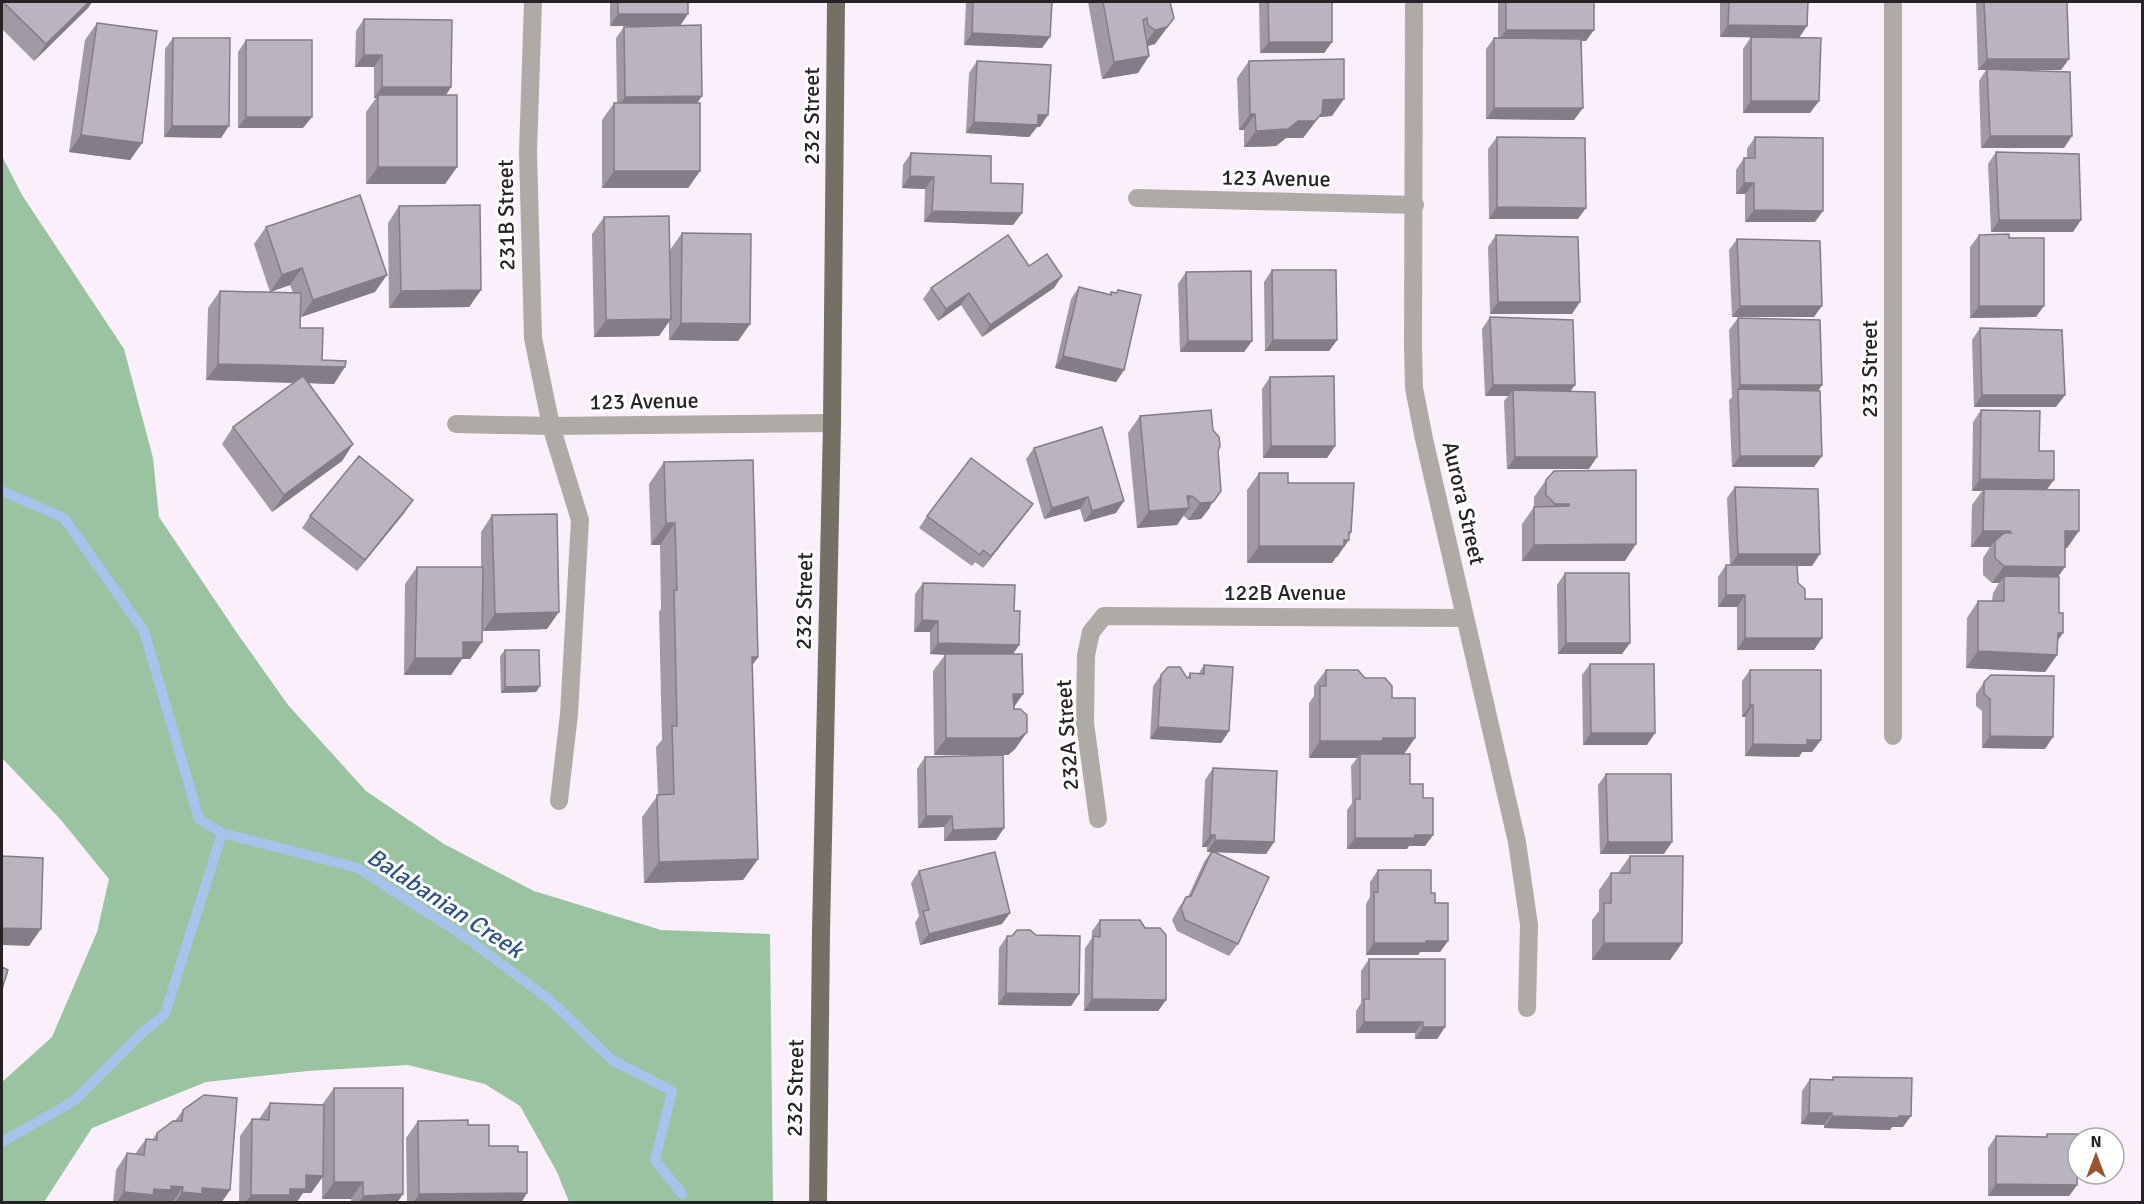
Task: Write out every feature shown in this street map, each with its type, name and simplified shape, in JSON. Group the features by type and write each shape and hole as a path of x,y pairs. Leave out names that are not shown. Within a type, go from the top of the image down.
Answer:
{"main road":[{"name":"232 Street","path":"818,1203 821,931 832,423 836,2"}],"street":[{"name":"231B Street","path":"533,2 528,152 533,338 551,426 580,520 569,714 559,801"},
{"name":"Aurora Street","path":"1414,2 1414,388 1424,440 1518,842 1529,925 1527,1008"},
{"name":"233 Street","path":"1893,2 1893,736"},
{"name":"123 Avenue","path":"1137,198 1415,205"},
{"name":"123 Avenue","path":"456,424 551,426 832,423"},
{"name":"122B Avenue","path":"1104,616 1466,618"},
{"name":"232A Street","path":"1098,819 1085,723 1086,655 1091,632 1104,616"}],"green space":[{"path":"2,156 22,195 124,349 153,458 159,517 288,705 366,791 444,844 534,891 661,930 770,934 773,1202 569,1202 557,1172 520,1106 485,1084 408,1065 308,1071 206,1082 92,1128 44,1202 2,1202 2,1082 52,1037 97,932 109,879 61,820 2,758"}],"building":[{"path":"3,2 89,2 46,44"},
{"path":"618,2 688,2 688,14 618,14"},
{"path":"973,2 1052,2 1050,37 972,33"},
{"path":"1103,2 1170,2 1174,18 1167,27 1155,30 1148,25 1147,18 1143,20 1149,56 1114,62"},
{"path":"1268,2 1332,2 1332,42 1269,42"},
{"path":"1506,2 1594,2 1594,30 1506,30"},
{"path":"1729,2 1808,2 1807,26 1728,25"},
{"path":"1984,2 2067,2 2069,59 1987,59"},
{"path":"364,19 452,20 451,87 382,87 382,55 364,55"},
{"path":"97,23 157,31 142,143 81,135"},
{"path":"701,25 702,96 625,97 624,27"},
{"path":"1751,37 1821,38 1819,101 1751,101"},
{"path":"173,38 230,38 229,126 172,126"},
{"path":"1494,38 1581,39 1583,108 1494,108"},
{"path":"246,40 312,40 312,117 246,117"},
{"path":"1344,59 1344,99 1323,100 1322,113 1315,121 1298,121 1288,129 1256,131 1255,114 1250,114 1249,61"},
{"path":"977,61 1051,65 1048,115 1038,115 1038,125 974,122"},
{"path":"1987,69 2070,72 2072,136 1990,136"},
{"path":"378,95 457,95 457,167 378,167"},
{"path":"614,103 700,103 700,171 614,171"},
{"path":"1497,137 1585,138 1586,208 1497,207"},
{"path":"1755,137 1823,138 1823,211 1754,210 1754,183 1744,183 1744,158 1755,158"},
{"path":"1996,152 2079,154 2081,220 1999,220"},
{"path":"911,153 991,156 991,183 1023,184 1022,213 932,211 934,177 910,176"},
{"path":"360,195 387,275 313,300 302,268 282,275 266,227"},
{"path":"480,205 481,290 401,291 399,206"},
{"path":"669,216 671,319 606,320 604,217"},
{"path":"682,233 751,234 750,324 681,323"},
{"path":"2009,234 2009,238 2044,238 2044,306 1979,306 1979,235"},
{"path":"1008,235 1029,266 1047,254 1062,276 990,325 969,293 946,309 931,288"},
{"path":"1496,235 1578,237 1580,302 1498,302"},
{"path":"1737,239 1820,241 1822,306 1740,306"},
{"path":"1272,270 1336,270 1337,340 1273,340"},
{"path":"1251,271 1252,341 1188,341 1186,272"},
{"path":"1079,287 1111,295 1111,292 1117,293 1118,290 1141,295 1124,370 1063,356"},
{"path":"220,291 301,293 300,328 323,328 322,360 346,361 345,367 218,364"},
{"path":"1490,317 1573,320 1575,385 1493,385"},
{"path":"1738,318 1820,320 1822,385 1740,385"},
{"path":"1980,328 2062,330 2065,395 1982,395"},
{"path":"303,376 353,444 284,495 233,427"},
{"path":"1334,376 1335,446 1271,446 1270,377"},
{"path":"1738,389 1820,391 1822,456 1740,456"},
{"path":"1513,390 1595,392 1597,457 1515,457"},
{"path":"1211,410 1213,430 1219,437 1221,491 1213,502 1200,503 1192,496 1187,496 1189,508 1149,511 1140,416"},
{"path":"1981,410 2040,411 2039,451 2054,451 2054,480 1980,479"},
{"path":"1102,427 1124,501 1092,511 1088,497 1052,508 1034,448"},
{"path":"359,456 413,500 365,560 310,516"},
{"path":"971,458 1033,504 991,556 983,550 980,555 927,516"},
{"path":"753,460 758,657 752,657 758,859 659,862 657,795 674,794 672,726 677,726 675,523 666,523 664,462"},
{"path":"1636,470 1636,544 1534,545 1534,507 1569,506 1569,504 1555,504 1546,495 1546,480 1554,471"},
{"path":"1259,473 1288,473 1288,483 1354,483 1349,540 1344,540 1344,546 1259,546"},
{"path":"1735,487 1818,489 1820,554 1738,554"},
{"path":"1984,489 2079,490 2079,531 2065,531 2065,567 2004,566 1995,558 1995,541 2004,533 2011,533 2010,531 1983,531"},
{"path":"557,514 559,612 495,614 492,515"},
{"path":"1726,565 1797,565 1798,583 1805,589 1805,599 1822,599 1822,638 1745,638 1745,595 1726,595"},
{"path":"417,567 483,567 482,642 463,642 463,658 415,658"},
{"path":"1565,573 1629,573 1630,643 1566,643"},
{"path":"2004,576 2059,577 2059,613 2063,613 2063,633 2058,633 2057,655 1978,651 1978,601 2004,601"},
{"path":"923,583 1015,585 1014,611 1020,611 1019,645 938,643 938,621 922,620"},
{"path":"505,650 539,650 540,686 505,687"},
{"path":"945,654 1022,654 1023,694 1013,694 1014,709 1020,709 1027,715 1027,732 1019,738 946,738"},
{"path":"1590,664 1654,664 1655,733 1591,733"},
{"path":"1204,665 1233,667 1229,731 1158,727 1161,675 1168,667 1180,667 1187,678 1190,678 1190,673 1204,674"},
{"path":"1326,670 1358,670 1365,678 1385,678 1392,686 1392,698 1415,698 1415,738 1383,738 1383,741 1320,741 1320,686 1326,686"},
{"path":"1750,670 1821,670 1821,740 1807,740 1807,745 1753,744"},
{"path":"1991,675 2054,676 2053,737 1990,736 1990,699 1984,694 1984,682"},
{"path":"1360,754 1410,754 1410,784 1423,784 1423,798 1433,798 1433,835 1415,835 1415,838 1355,838 1355,799 1360,799"},
{"path":"1003,755 1004,828 953,830 952,816 926,816 925,757"},
{"path":"1213,768 1277,771 1274,842 1215,840 1215,835 1210,835"},
{"path":"1606,774 1671,774 1672,842 1608,842"},
{"path":"1212,851 1269,877 1238,944 1185,920 1181,908 1186,897 1191,896"},
{"path":"995,852 1010,913 929,934 923,911 929,910 919,871"},
{"path":"2,856 43,858 41,929 2,928"},
{"path":"1630,856 1683,856 1682,943 1604,943 1604,903 1611,903 1611,873 1630,873"},
{"path":"1378,870 1431,870 1431,893 1435,893 1435,903 1448,903 1448,941 1374,943 1374,892 1378,892"},
{"path":"1100,920 1140,920 1145,928 1160,928 1166,935 1166,1000 1092,999 1093,936 1100,937"},
{"path":"1017,930 1030,930 1036,935 1080,936 1079,994 1006,993 1007,936 1012,936"},
{"path":"1369,959 1445,959 1445,1027 1423,1027 1423,1022 1364,1022 1364,999 1369,999"},
{"path":"2,967 8,970 2,989"},
{"path":"1833,1077 1912,1078 1911,1116 1899,1116 1899,1118 1809,1113 1810,1079 1833,1080"},
{"path":"334,1088 403,1088 403,1194 363,1196 363,1182 334,1182"},
{"path":"204,1095 237,1098 230,1190 202,1188 202,1194 182,1192 183,1187 171,1186 171,1190 154,1189 153,1195 124,1192 127,1153 144,1155 146,1139 157,1140 157,1133 173,1121 182,1121 183,1110"},
{"path":"270,1103 324,1105 323,1176 306,1175 306,1189 290,1189 290,1195 251,1195 252,1119 269,1120"},
{"path":"468,1120 468,1125 489,1125 489,1146 518,1146 518,1152 527,1152 527,1193 419,1194 418,1121"},
{"path":"2047,1134 2066,1134 2066,1185 1996,1184 1996,1136 2047,1137"}],"waterway":[{"name":"Balabanian Creek","path":"2,491 64,518 144,631 199,819 222,833 358,868 464,936 551,1001 612,1060 672,1091 655,1160 682,1194"},
{"path":"2,1142 74,1101 141,1034 165,1014 222,833"}]}
